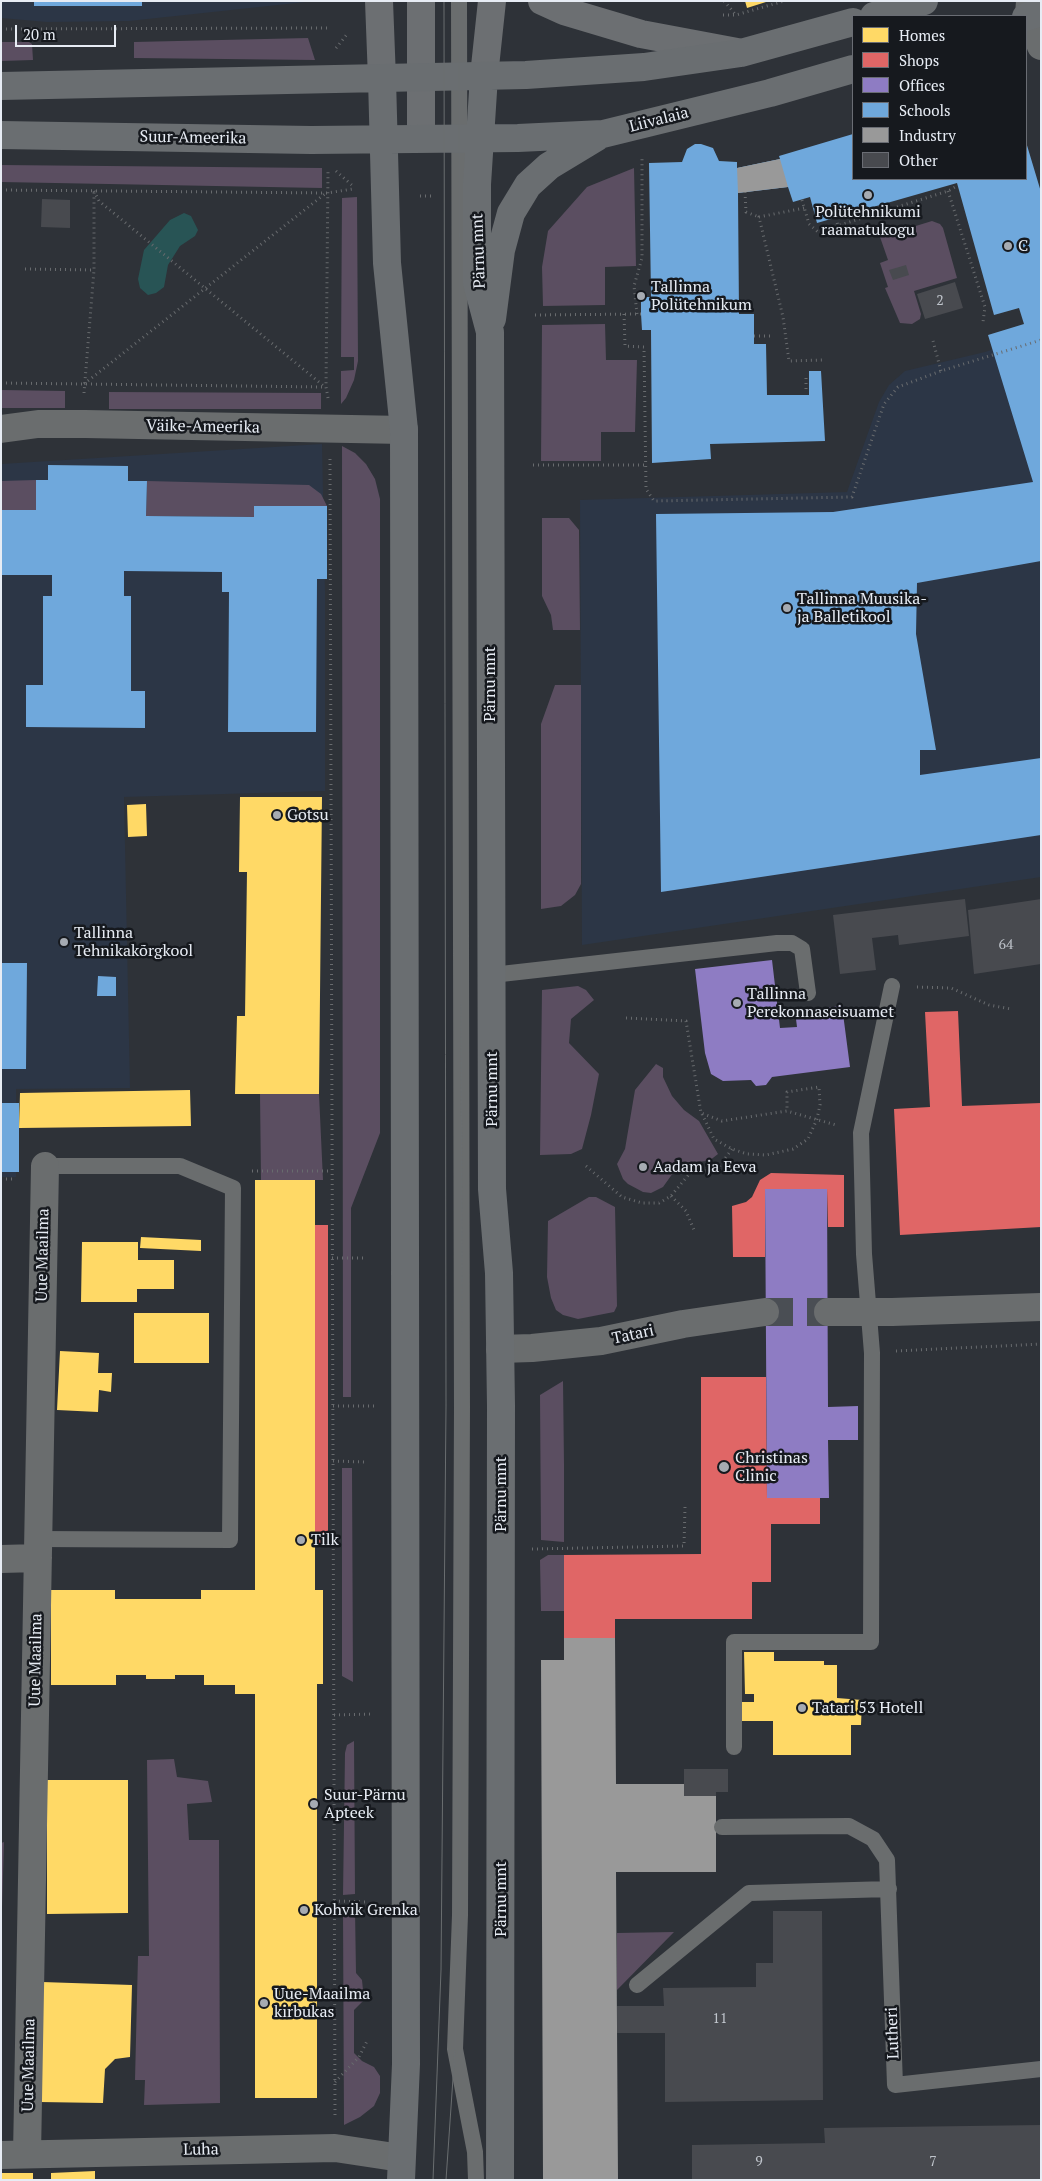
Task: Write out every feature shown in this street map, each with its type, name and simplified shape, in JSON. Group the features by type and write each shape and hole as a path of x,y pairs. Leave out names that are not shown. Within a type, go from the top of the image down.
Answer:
{"main road":[{"path":"379,1 385,139 387,264 404,430 406,2064 401,2169"},
{"path":"421,1 421,138"},
{"name":"Pärnu mnt","path":"492,1 472,76 471,137 477,184 477,283 490,332 492,1189 499,1274 500,1349 500,2180"},
{"path":"542,1 564,11 641,34 741,53"},
{"path":"877,15 924,1"},
{"path":"1,86 421,78 558,74 644,68 741,53 852,22"},
{"name":"Liivalaia","path":"421,138 603,134 770,94 852,69"},
{"name":"Suur-Ameerika","path":"1,134 310,140 421,138"},
{"path":"490,332 501,250 511,213 528,185 549,166 572,150 603,134"}],"street":[{"path":"1032,12 1041,46"},
{"name":"Väike-Ameerika","path":"1,429 38,424 404,430"},
{"name":"Uue Maailma","path":"14,2155 38,1549 45,1166"},
{"path":"828,1312 1041,1307"},
{"name":"Tatari","path":"500,1349 532,1348 601,1341 683,1324 765,1312"},
{"path":"1,1559 38,1549"},
{"name":"Luha","path":"14,2155 335,2148 401,2169"}],"lane":[{"path":"460,1 472,76"},
{"path":"471,137 460,1915 455,2049 475,2152 476,2180"},
{"path":"492,975 777,943 792,943 802,949 808,993"},
{"path":"734,1747 734,1642 871,1642 872,1362 868,1312 861,1133 892,986"},
{"path":"38,1549 230,1540 232,1188 180,1166 45,1166"},
{"name":"Lutheri","path":"722,1827 849,1826 873,1840 887,1860 895,2085 1041,2069"},
{"path":"637,1985 749,1893 889,1889"}],"path":[{"path":"724,1 736,16"},
{"path":"1,28 330,28"},
{"path":"535,315 639,314 634,286 642,258 642,159"},
{"path":"1,190 327,193 357,189 328,164 327,193 326,387 330,409 335,2101"},
{"path":"802,200 808,224 818,232 948,191 957,186"},
{"path":"942,187 943,192"},
{"path":"84,384 94,270 94,191"},
{"path":"94,191 99,201 326,387"},
{"path":"948,191 985,307 983,322"},
{"path":"745,192 746,212 759,217 804,208"},
{"path":"84,384 327,193"},
{"path":"420,196 432,196"},
{"path":"759,217 783,317 789,361 824,360"},
{"path":"836,218 838,226"},
{"path":"25,268 94,270"},
{"path":"624,314 625,346 644,346 646,489 654,501 852,497 884,404 898,387 941,371 1041,340"},
{"path":"754,336 772,336"},
{"path":"933,341 941,371"},
{"path":"806,378 806,390 809,390"},
{"path":"1,383 326,387"},
{"path":"533,465 646,465"},
{"path":"892,986 951,988 989,1005 1011,1009"},
{"path":"626,1018 686,1021 701,1113 714,1139 732,1149 747,1154 766,1155 793,1149 808,1139 817,1119 820,1105 820,1087 787,1092 788,1111"},
{"path":"701,1113 722,1121 788,1111 861,1133"},
{"path":"586,1166 622,1197 642,1203 659,1203 671,1196 690,1173 712,1170 719,1167 732,1149"},
{"path":"232,1188 252,1171 332,1171"},
{"path":"671,1196 686,1211 694,1230"},
{"path":"332,1258 365,1258"},
{"path":"333,1406 377,1406"},
{"path":"333,1461 364,1462"},
{"path":"532,1549 684,1546 685,1507"},
{"path":"334,1900 367,1902"},
{"path":"335,2082 359,2057 368,2039"}],"shaded area":[{"path":"1,1 315,1 129,21 47,22 1,18"},
{"path":"308,38 315,60 134,58 134,42"},
{"path":"1,42 29,42 32,44 33,60 1,61"},
{"path":"1,165 322,168 322,188 1,182"},
{"path":"634,168 636,266 605,267 605,305 543,306 542,267 548,231 587,187"},
{"path":"357,197 358,361 354,380 346,398 341,404 341,371 354,370 354,357 341,357 342,198"},
{"path":"184,213 191,216 198,230 195,236 180,246 168,265 164,287 156,293 148,295 140,288 138,279 144,250 170,220"},
{"path":"932,221 940,224 943,228 957,278 914,291 921,314 920,319 912,324 900,323 885,288 888,287 880,263 888,260 880,237"},
{"path":"605,324 606,360 637,360 635,432 601,432 601,461 541,461 542,325"},
{"path":"1041,333 1041,877 582,945 580,500 847,492 879,402 889,385 905,371 985,352"},
{"path":"1,390 65,391 65,408 1,408"},
{"path":"109,392 321,393 321,409 109,409"},
{"name":"Tallinna Tehnikakõrgkool","path":"322,444 325,591 325,791 124,797 130,1088 16,1089 16,1177 1,1177 1,464"},
{"path":"342,446 355,453 366,464 375,479 380,499 380,1133 351,1208 351,1397 343,1397"},
{"path":"36,480 36,510 1,510 1,481"},
{"path":"147,481 309,485 321,494 327,506 254,506 254,517 146,516"},
{"path":"542,518 569,518 579,530 580,630 553,630 551,615 542,596"},
{"path":"555,685 581,685 581,884 575,895 561,906 541,909 541,724"},
{"path":"578,986 586,990 594,1000 571,1019 569,1043 599,1074 591,1115 582,1149 571,1154 540,1155 542,990"},
{"path":"656,1064 663,1068 663,1077 672,1096 684,1110 699,1121 718,1154 709,1161 691,1162 678,1166 663,1187 651,1193 643,1192 628,1184 623,1179 617,1164 625,1149 635,1090"},
{"path":"260,1094 319,1094 323,1180 261,1180"},
{"path":"589,1197 596,1197 615,1207 617,1306 614,1312 578,1319 563,1315 556,1310 551,1298 547,1277 548,1221"},
{"path":"563,1381 564,1542 541,1540 540,1395"},
{"path":"342,1468 352,1468 353,1682 342,1676"},
{"path":"548,1555 564,1555 564,1611 541,1611 540,1560"},
{"path":"354,1741 355,1894 343,1895 345,1753 347,1745"},
{"path":"174,1759 177,1777 208,1781 212,1802 187,1804 189,1840 219,1840 220,2103 144,2105 145,2080 135,2080 138,1956 149,1956 147,1760"},
{"path":"4,1842 1,1940 1,1843"},
{"path":"355,1910 356,1973 362,1980 364,2000 354,2010 354,2053 362,2061 374,2067 380,2076 380,2093 374,2106 360,2117 344,2125 343,1912"},
{"path":"674,1932 617,1990 617,1933"}],"building: Homes":[{"path":"745,1 766,1 766,2 747,8"},
{"path":"240,797 322,797 319,1094 235,1094 237,1016 245,1016 247,872 239,872"},
{"path":"146,804 147,836 128,837 127,805"},
{"path":"190,1090 191,1126 19,1128 20,1093"},
{"path":"255,1180 315,1180 315,1590 323,1590 323,1684 317,1684 317,2098 255,2098 255,1694 235,1694 235,1685 204,1685 204,1675 175,1675 175,1679 146,1679 146,1675 116,1675 116,1685 51,1685 51,1590 115,1590 115,1599 201,1599 201,1590 255,1590"},
{"path":"141,1237 201,1240 201,1251 140,1248"},
{"path":"82,1242 138,1242 138,1260 174,1260 174,1289 137,1289 137,1302 81,1302"},
{"path":"134,1313 209,1313 209,1363 134,1363"},
{"path":"60,1351 99,1353 98,1373 112,1373 111,1392 99,1390 98,1412 57,1410"},
{"name":"Tatari 53 Hotell","path":"744,1652 774,1652 774,1661 824,1661 824,1665 837,1665 837,1698 862,1700 861,1725 851,1725 851,1755 773,1755 773,1721 742,1721 742,1702 754,1702 754,1694 745,1694"},
{"path":"47,1780 128,1780 128,1913 47,1914"},
{"path":"42,1982 132,1985 130,2057 115,2059 105,2069 103,2103 39,2102"},
{"path":"95,2171 95,2180 51,2180 51,2173"},
{"path":"1,2173 33,2173 33,2180 1,2180"}],"building: Shops":[{"path":"958,1011 962,1106 1041,1103 1041,1227 900,1235 894,1109 930,1107 925,1012"},
{"path":"771,1173 844,1175 844,1227 828,1227 827,1189 765,1189 765,1257 733,1257 732,1206 746,1202 752,1197 760,1180"},
{"path":"315,1225 328,1225 328,1547 315,1547"},
{"path":"701,1377 766,1377 767,1498 820,1498 820,1524 771,1524 771,1582 752,1582 752,1619 615,1619 615,1638 564,1638 564,1555 701,1554"}],"building: Offices":[{"path":"772,960 780,1028 797,1027 795,1011 842,1006 850,1067 772,1077 766,1085 756,1086 751,1080 723,1081 711,1074 705,1053 695,969"},
{"path":"765,1189 827,1189 828,1407 858,1406 858,1440 828,1440 829,1498 767,1498"}],"building: Schools":[{"path":"34,1 142,1 142,6 34,6"},
{"name":"Tallinna Muusika- ja Balletikool","path":"852,134 852,180 1027,180 1027,145 1041,192 1041,561 917,583 916,634 936,750 920,750 920,775 1041,758 1041,835 661,892 656,514 833,512 1033,482 988,335 1024,324 1019,308 994,315 957,183 817,223 810,197 793,202 788,187 738,193 739,314 754,314 754,344 766,344 767,395 809,395 809,371 821,371 825,441 710,444 711,459 652,463 651,330 642,330 641,314 641,297 651,297 649,163 682,162 687,149 695,144 713,148 719,161 737,162 737,168 780,159 779,156"},
{"path":"48,465 128,466 128,481 147,481 146,516 254,517 254,506 327,506 327,579 317,579 316,732 228,732 229,592 222,592 222,572 124,571 124,596 131,596 131,691 145,691 145,728 26,727 26,685 43,685 43,596 52,596 52,575 1,575 1,510 36,510 36,480 48,480"},
{"path":"1,963 27,963 26,1069 1,1069"},
{"path":"98,976 116,977 116,996 97,996"},
{"path":"1,1103 19,1103 19,1172 1,1172"}],"building: Industry":[{"path":"780,159 788,187 738,193 737,168"},
{"path":"564,1638 615,1638 616,1784 684,1784 684,1796 716,1796 716,1872 616,1872 618,2180 543,2180 541,1660 564,1660"}],"building: Other":[{"path":"42,199 70,200 70,228 41,227"},
{"path":"906,265 909,275 893,280 889,270"},
{"path":"955,282 963,308 925,319 917,294"},
{"path":"965,899 969,936 899,945 898,935 872,938 876,970 840,974 833,915"},
{"path":"1041,899 1041,964 974,974 968,910"},
{"path":"684,1769 728,1769 728,1792 716,1792 716,1796 684,1796"},
{"path":"773,1911 822,1911 823,2100 665,2102 665,2033 617,2033 617,2006 664,2006 663,1988 756,1987 756,1963 773,1963"},
{"path":"1041,2125 1041,2180 692,2180 692,2145 825,2143 824,2128"}],"tunnel":[{"path":"765,1312 828,1312"}],"tram line":[{"path":"433,2180 441,1970 446,1406 444,1"},
{"path":"446,2180 455,2049 460,1915 462,1336 459,1"}],"place":[{"name":"Polütehnikumi raamatukogu","path":"868,195"},
{"name":"C","path":"1008,246"},
{"name":"Tallinna Polütehnikum","path":"641,296"},
{"name":"Tallinna Muusika- ja Balletikool","path":"787,608"},
{"name":"Gotsu","path":"277,815"},
{"name":"Tallinna Tehnikakõrgkool","path":"64,942"},
{"name":"Tallinna Perekonnaseisuamet","path":"737,1003"},
{"name":"Aadam ja Eeva","path":"643,1167"},
{"name":"Christinas Clinic","path":"724,1467"},
{"name":"Tilk","path":"301,1540"},
{"name":"Tatari 53 Hotell","path":"802,1708"},
{"name":"Suur-Pärnu Apteek","path":"314,1804"},
{"name":"Kohvik Grenka","path":"304,1910"},
{"name":"Uue-Maailma kirbukas","path":"264,2003"}]}
